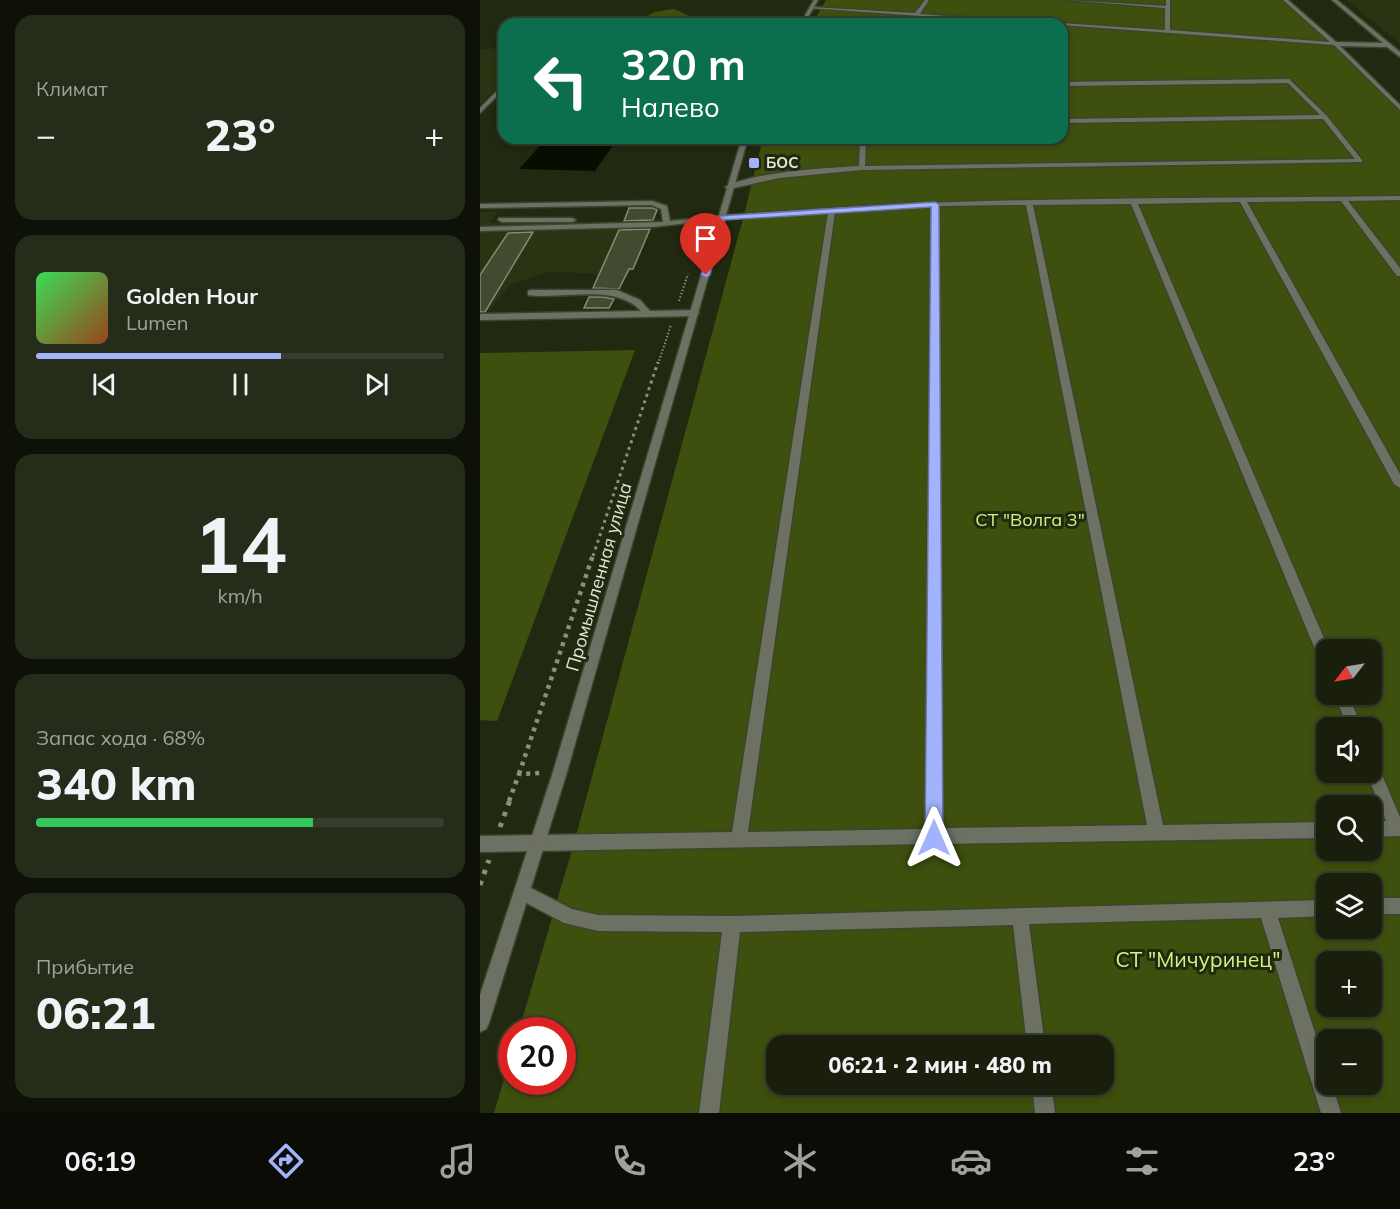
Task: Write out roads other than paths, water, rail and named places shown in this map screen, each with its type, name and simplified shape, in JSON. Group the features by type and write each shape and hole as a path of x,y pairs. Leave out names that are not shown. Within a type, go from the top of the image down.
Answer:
{"street":[{"path":"805,18 816,0"},
{"path":"917,14 927,0"},
{"path":"1068,0 1167,7"},
{"path":"1167,32 1168,0"},
{"path":"1285,0 1335,44 1400,108"},
{"path":"1334,0 1400,55"},
{"path":"1077,9 1082,1"},
{"path":"811,8 972,18"},
{"path":"1073,17 1069,25 1335,44 1388,45"},
{"path":"729,187 809,171 862,168 1360,161 1325,117 1289,81 1068,84"},
{"path":"480,111 498,92"},
{"path":"1068,121 1325,117"},
{"name":"Промышленная улица","path":"480,1023 539,844 743,144"},
{"path":"862,168 863,144"},
{"path":"480,229 667,221 935,204 1400,198"},
{"path":"1343,199 1400,274"},
{"path":"1243,201 1400,484"},
{"path":"1134,202 1318,639"},
{"path":"480,206 652,203 664,208 667,221"},
{"path":"1029,203 1157,834"},
{"path":"934,838 935,204"},
{"path":"739,841 832,209"},
{"path":"502,220 667,221"},
{"path":"531,293 617,293 637,302 648,314"},
{"path":"480,318 695,313"},
{"path":"1379,783 1399,828 1382,829"},
{"path":"487,844 1316,830"},
{"path":"523,892 570,918 598,923 732,924 1316,908"},
{"path":"1382,906 1400,906"},
{"path":"1267,909 1331,1113"},
{"path":"1020,916 1035,1035"},
{"path":"709,1113 732,924"},
{"path":"1043,1095 1045,1113"}],"place":[{"name":"БОС","path":"754,163"}],"park label":[{"name":"СТ \"Волга 3\"","path":"1030,520"},
{"name":"СТ \"Мичуринец\"","path":"1198,960"}]}
